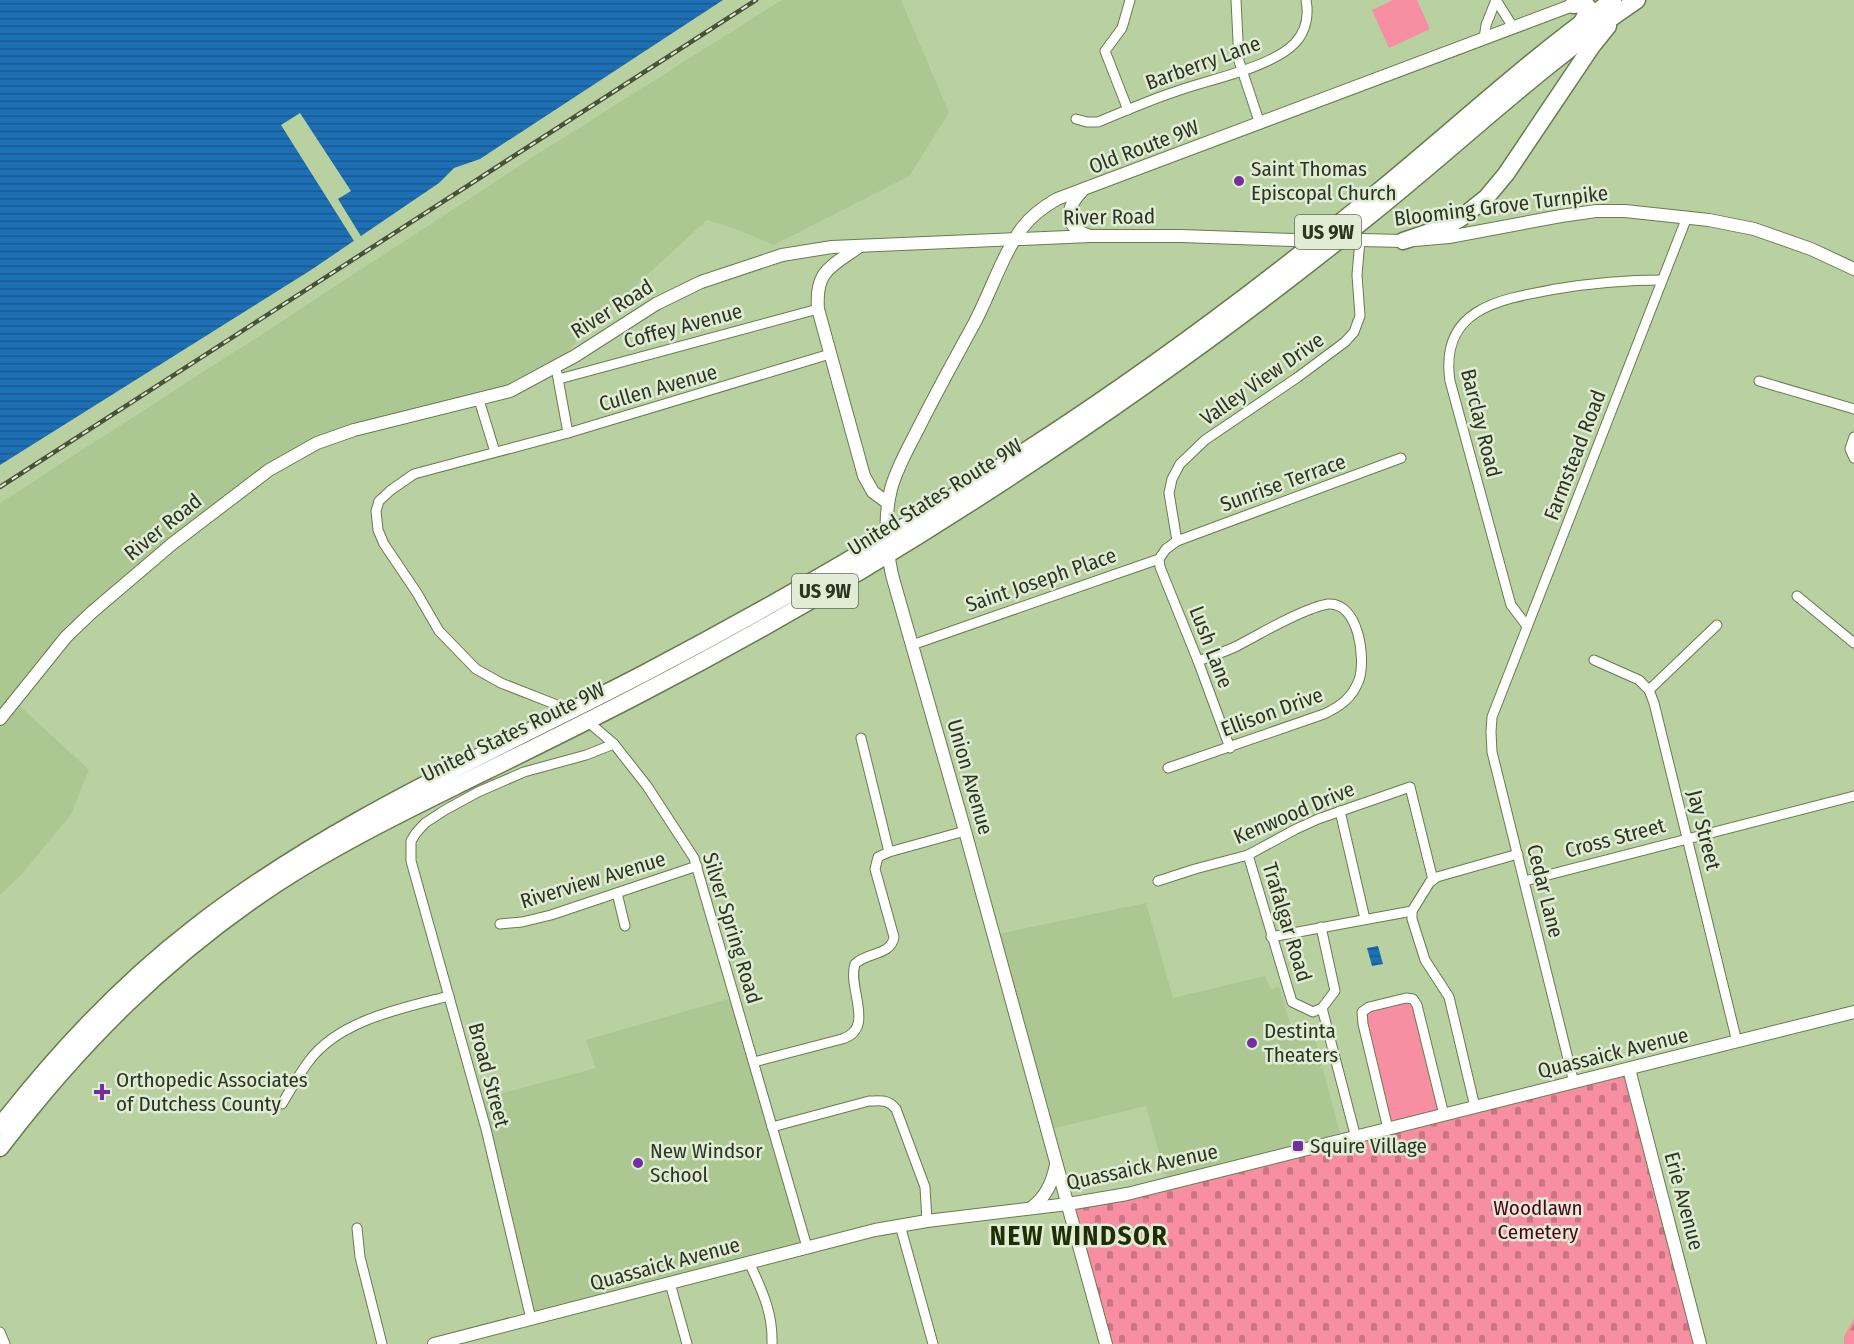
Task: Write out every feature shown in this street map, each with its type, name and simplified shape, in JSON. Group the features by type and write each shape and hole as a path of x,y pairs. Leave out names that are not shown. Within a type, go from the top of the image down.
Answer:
{"highway":[{"name":"United States Route 9W","path":"0,1148 82,1047 147,975 313,861 392,818 588,721 717,652 888,554 1014,474 1159,367 1318,241 1582,22 1613,0"},
{"name":"United States Route 9W","path":"0,1126 73,1039 221,907 324,839 698,645 887,536 1253,307 1335,243 1572,46 1637,0"},
{"path":"1403,241 1447,226 1486,198 1506,174 1601,35 1637,0"},
{"path":"1579,3 1587,6 1587,14 1582,22"}],"street":[{"path":"1128,110 1105,51 1122,28 1130,0"},
{"name":"Barberry Lane","path":"1076,119 1098,122 1276,56 1296,42 1304,30 1307,14 1306,0"},
{"path":"1496,0 1513,27"},
{"path":"1484,39 1486,25 1496,0"},
{"path":"1233,1 1241,70 1260,124"},
{"name":"Old Route 9W","path":"888,503 891,488 903,459 976,319 1014,240 1043,207 1057,199 1579,3"},
{"path":"1082,191 1070,206 1069,216 1078,231 1091,236"},
{"name":"Blooming Grove Turnpike","path":"1360,240 1403,241 1466,235 1596,211 1625,211 1687,217 1754,229 1811,249 1854,269"},
{"name":"Farmstead Road","path":"1496,707 1687,217"},
{"name":"River Road","path":"0,719 66,637 91,613 172,544 269,470 317,443 354,430 510,391 575,356 656,304 701,282 782,255 815,249 861,246 1091,236 1360,240"},
{"name":"Valley View Drive","path":"1177,541 1169,493 1172,479 1180,464 1205,440 1298,377 1345,342 1354,332 1360,316 1358,275 1360,240"},
{"path":"861,246 827,270 821,277 817,288 818,309 864,478 873,492 888,503"},
{"name":"Barclay Road","path":"1527,626 1511,605 1450,381 1449,351 1454,337 1461,327 1481,309 1511,297 1599,283 1662,280"},
{"name":"Coffey Avenue","path":"559,379 818,309"},
{"name":"Cullen Avenue","path":"495,452 568,433 831,354"},
{"path":"555,365 568,433"},
{"path":"1759,381 1854,409"},
{"path":"479,399 495,452"},
{"path":"1852,456 1850,445 1854,436"},
{"name":"Silver Spring Road","path":"495,452 414,474 403,480 379,501 376,512 378,531 439,631 466,660 476,669 501,683 557,705 588,721 614,744 647,786 694,858 807,1247"},
{"name":"Sunrise Terrace","path":"1177,541 1401,458"},
{"name":"Union Avenue","path":"888,503 887,536 892,575 1106,1344"},
{"name":"Saint Joseph Place","path":"912,645 1159,559 1166,549 1177,541"},
{"name":"Lush Lane","path":"1159,559 1160,567 1230,748"},
{"path":"1797,596 1854,643"},
{"name":"Ellison Drive","path":"1168,768 1324,714 1346,702 1355,688 1361,670 1361,651 1354,621 1349,614 1334,605 1322,606 1288,617 1235,647 1198,661"},
{"path":"1594,660 1639,680 1648,690 1717,625"},
{"name":"Jay Street","path":"1648,690 1654,703 1737,1042"},
{"name":"Cedar Lane","path":"1496,707 1491,732 1492,752 1574,1083"},
{"path":"861,738 889,852"},
{"name":"Broad Street","path":"531,1319 486,1129 411,861 411,841 425,824 478,792 524,772 586,755 614,744"},
{"name":"Kenwood Drive","path":"1158,881 1248,855 1296,828 1410,787 1433,880"},
{"name":"Cross Street","path":"1525,880 1854,796"},
{"path":"1340,811 1365,919"},
{"path":"754,1062 843,1040 856,1032 859,1026 859,1016 853,978 855,964 863,958 888,949 893,942 891,924 875,869 878,857 965,831"},
{"path":"1475,1107 1449,997 1425,960 1412,919 1412,911 1433,880 1446,873 1518,854"},
{"name":"Trafalgar Road","path":"1248,855 1292,1002 1313,1012 1322,1008"},
{"name":"Riverview Avenue","path":"500,924 552,915 697,866"},
{"path":"617,892 625,926"},
{"path":"1271,937 1412,911"},
{"path":"1321,927 1335,988 1332,998 1322,1008 1356,1138"},
{"path":"282,1104 310,1060 336,1036 386,1013 449,996"},
{"path":"1389,1130 1362,1015 1362,1012 1369,1007 1406,998 1413,999 1417,1005 1444,1115"},
{"name":"Quassaick Avenue","path":"434,1344 875,1230 1127,1194 1854,1012"},
{"name":"Erie Avenue","path":"1629,1069 1700,1344"},
{"path":"772,1127 869,1101 890,1102 896,1109 925,1187 927,1221"},
{"path":"1031,1208 1051,1185 1056,1164"},
{"path":"900,1225 933,1344"},
{"path":"357,1228 357,1245 382,1344"},
{"path":"749,1262 765,1297 773,1324 772,1344"},
{"path":"670,1283 687,1344"},
{"path":"0,1332 5,1344"}],"shaded area":[{"path":"782,0 901,0 949,113 909,176 774,245 707,220 587,330 555,365 479,400 317,443 269,470 72,631 14,701 89,770 71,814 22,874 0,895 0,503 533,157"},
{"path":"1146,903 1173,998 1265,976 1270,989 1279,987 1291,1026 1311,1024 1342,1141 1168,1184 1146,1106 1047,1130 994,935"},
{"name":"New Windsor School","path":"735,997 807,1247 531,1319 478,1100 596,1068 586,1040"}],"green space":[{"path":"1393,0 1417,0 1430,29 1389,48 1372,10"},
{"path":"1413,999 1444,1115 1388,1129 1362,1012"},
{"name":"Woodlawn Cemetery","path":"1629,1069 1700,1344 1105,1344 1068,1204"},
{"path":"1854,1319 1854,1344 1844,1344 1844,1336"}],"water":[{"path":"0,0 723,0 480,159 454,168 439,183 311,270 0,465"},
{"path":"1378,946 1383,964 1372,966 1367,948"}],"pier":[{"path":"300,113 351,191 338,199 362,238 354,241 281,125"}],"railway":[{"path":"0,487 756,0"}],"place":[{"name":"Saint Thomas Episcopal Church","path":"1239,181"},
{"name":"Destinta Theaters","path":"1252,1043"},
{"name":"Orthopedic Associates of Dutchess County","path":"102,1092"},
{"name":"Squire Village","path":"1298,1146"},
{"name":"New Windsor School","path":"638,1163"}],"district":[{"name":"NEW WINDSOR","path":"1079,1236"}]}
